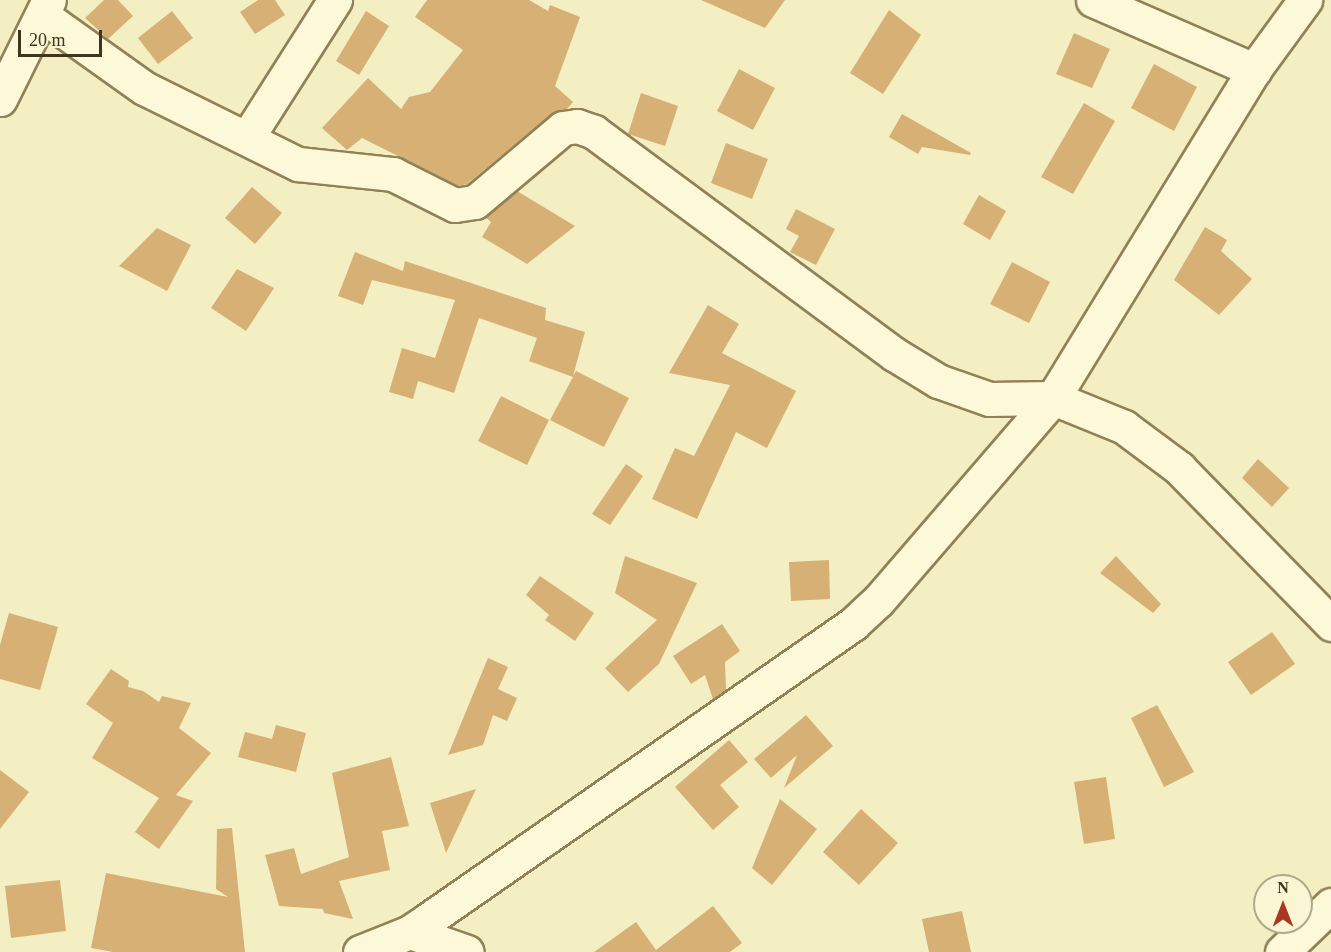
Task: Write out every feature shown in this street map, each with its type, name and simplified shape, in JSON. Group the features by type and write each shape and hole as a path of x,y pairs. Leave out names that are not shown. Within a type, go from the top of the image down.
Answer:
{"street":[{"path":"247,138 335,0"},
{"path":"1093,0 1254,70"},
{"path":"360,952 410,932 853,624 909,570 1053,398 1254,70 1305,0"},
{"path":"0,99 46,8 144,88 247,138 313,168 393,174 461,206 475,202 563,128 577,126 594,132 894,354 938,381 989,399 1053,398 1124,427 1179,468 1331,624"},
{"path":"1282,952 1331,905"},
{"path":"410,932 467,952"}],"building":[{"path":"104,0 118,0 133,16 108,39 85,18"},
{"path":"258,0 275,0 285,15 255,34 240,12"},
{"path":"427,0 529,0 548,11 550,5 580,17 555,86 573,102 567,109 551,114 467,184 458,186 362,138 347,150 322,128 368,78 401,109 409,97 430,92 463,50 415,17"},
{"path":"701,0 785,0 765,28"},
{"path":"889,10 921,35 883,94 850,73"},
{"path":"172,11 193,38 158,64 138,38"},
{"path":"366,11 389,26 359,75 336,61"},
{"path":"1074,33 1110,49 1092,88 1056,74"},
{"path":"1154,64 1197,87 1174,131 1131,108"},
{"path":"739,69 775,88 753,130 717,111"},
{"path":"641,93 678,106 665,146 628,134"},
{"path":"1084,103 1115,121 1073,194 1041,177"},
{"path":"902,114 971,153 970,155 922,147 918,154 889,137"},
{"path":"726,143 768,159 752,199 711,183"},
{"path":"252,187 282,213 255,244 225,218"},
{"path":"517,191 575,226 527,264 482,237 491,222 485,217"},
{"path":"979,195 1006,211 990,240 963,224"},
{"path":"796,209 835,229 816,265 790,252 799,236 786,229"},
{"path":"1205,227 1227,240 1221,251 1252,279 1219,315 1174,280"},
{"path":"157,228 191,245 167,291 119,266"},
{"path":"355,252 403,271 405,261 546,308 545,320 585,332 573,376 576,371 629,398 604,447 550,420 573,377 529,361 537,338 479,318 454,393 418,381 413,399 389,392 402,348 435,358 455,300 372,280 363,305 338,296"},
{"path":"1012,262 1050,282 1029,323 990,304"},
{"path":"237,269 274,288 246,331 211,308"},
{"path":"708,305 739,324 722,353 796,391 767,448 736,432 697,519 652,499 675,448 694,456 730,385 669,373"},
{"path":"501,396 549,420 527,465 478,441"},
{"path":"1258,459 1289,488 1272,507 1242,478"},
{"path":"626,464 643,476 610,525 592,514"},
{"path":"625,556 697,583 659,664 628,692 605,668 657,620 615,593"},
{"path":"1116,556 1161,604 1153,613 1100,573"},
{"path":"829,560 830,599 791,601 789,562"},
{"path":"540,576 594,613 575,641 545,620 549,615 526,595"},
{"path":"9,613 58,627 40,690 0,679 0,645"},
{"path":"722,624 740,651 725,662 726,690 713,699 705,675 691,684 673,656"},
{"path":"1272,632 1295,664 1251,695 1228,662"},
{"path":"488,658 508,667 498,689 517,698 507,721 493,715 483,745 448,755"},
{"path":"111,669 129,681 128,687 143,691 159,702 162,696 191,703 179,728 211,753 176,795 193,801 159,849 135,832 159,798 92,758 113,723 86,704"},
{"path":"1157,705 1194,772 1164,787 1131,718"},
{"path":"806,715 833,746 784,788 797,755 771,778 754,759"},
{"path":"276,725 306,733 296,772 238,757 245,732 272,739"},
{"path":"729,740 748,762 720,785 739,807 713,830 675,787"},
{"path":"391,757 409,826 382,831 390,870 339,881 353,919 324,913 323,909 279,906 265,855 294,848 301,874 349,857 332,773"},
{"path":"0,770 29,792 0,829"},
{"path":"1106,777 1115,839 1084,844 1074,782"},
{"path":"476,789 446,853 430,803"},
{"path":"780,799 817,829 772,885 752,868"},
{"path":"861,809 898,843 859,885 823,852"},
{"path":"232,828 245,952 113,952 91,948 106,873 228,897 216,889 217,829"},
{"path":"60,880 66,931 11,938 5,886"},
{"path":"713,906 742,943 730,952 594,952 636,922 656,950"},
{"path":"962,911 971,952 929,952 922,919"}]}
